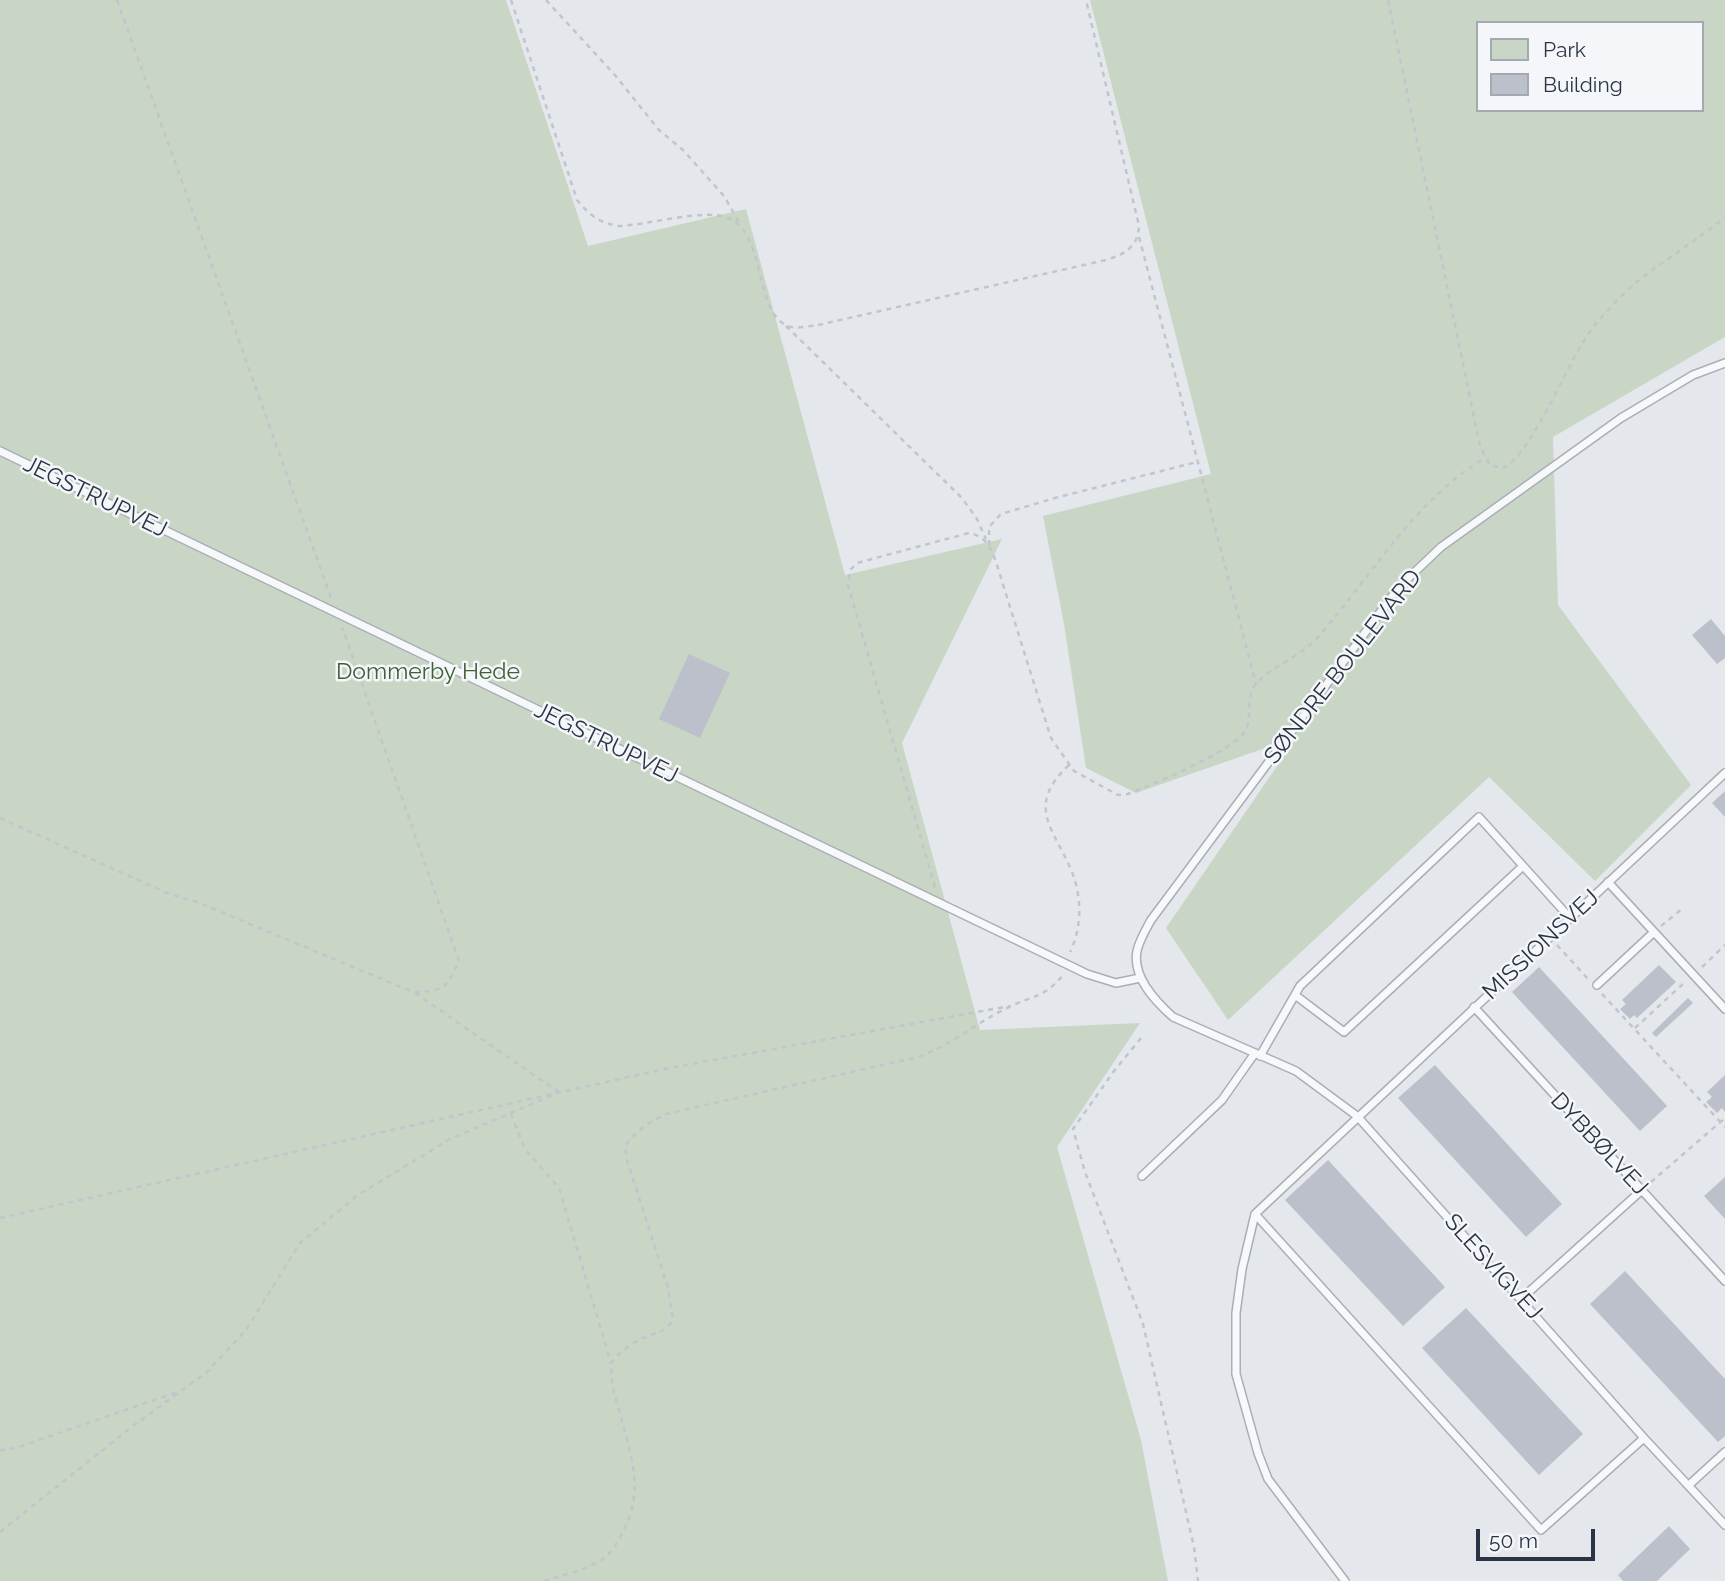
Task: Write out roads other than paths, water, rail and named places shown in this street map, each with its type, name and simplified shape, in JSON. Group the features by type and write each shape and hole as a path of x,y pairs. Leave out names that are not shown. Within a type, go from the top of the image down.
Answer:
{"lane":[{"name":"SØNDRE BOULEVARD","path":"1140,978 1137,951 1151,920 1399,587 1441,547 1620,418 1693,375 1725,363"},
{"name":"JEGSTRUPVEJ","path":"0,451 1068,965 1116,983 1140,978"},
{"name":"MISSIONSVEJ","path":"1255,1214 1725,773"},
{"path":"1142,1176 1222,1100 1258,1054 1300,986 1479,817 1570,918"},
{"path":"1295,995 1345,1031 1523,866"},
{"path":"1608,882 1725,1009"},
{"path":"1597,985 1654,932"},
{"name":"SLESVIGVEJ","path":"1140,978 1157,1003 1173,1017 1296,1072 1357,1116 1725,1525"},
{"name":"DYBBØLVEJ","path":"1474,1007 1725,1281"},
{"path":"1521,1299 1642,1190"},
{"path":"1255,1214 1541,1530 1644,1438"},
{"path":"1255,1214 1244,1258 1236,1313 1236,1374 1268,1479 1345,1581"},
{"path":"1689,1485 1725,1452"}],"park label":[{"name":"Dommerby Hede","path":"428,672"}]}
